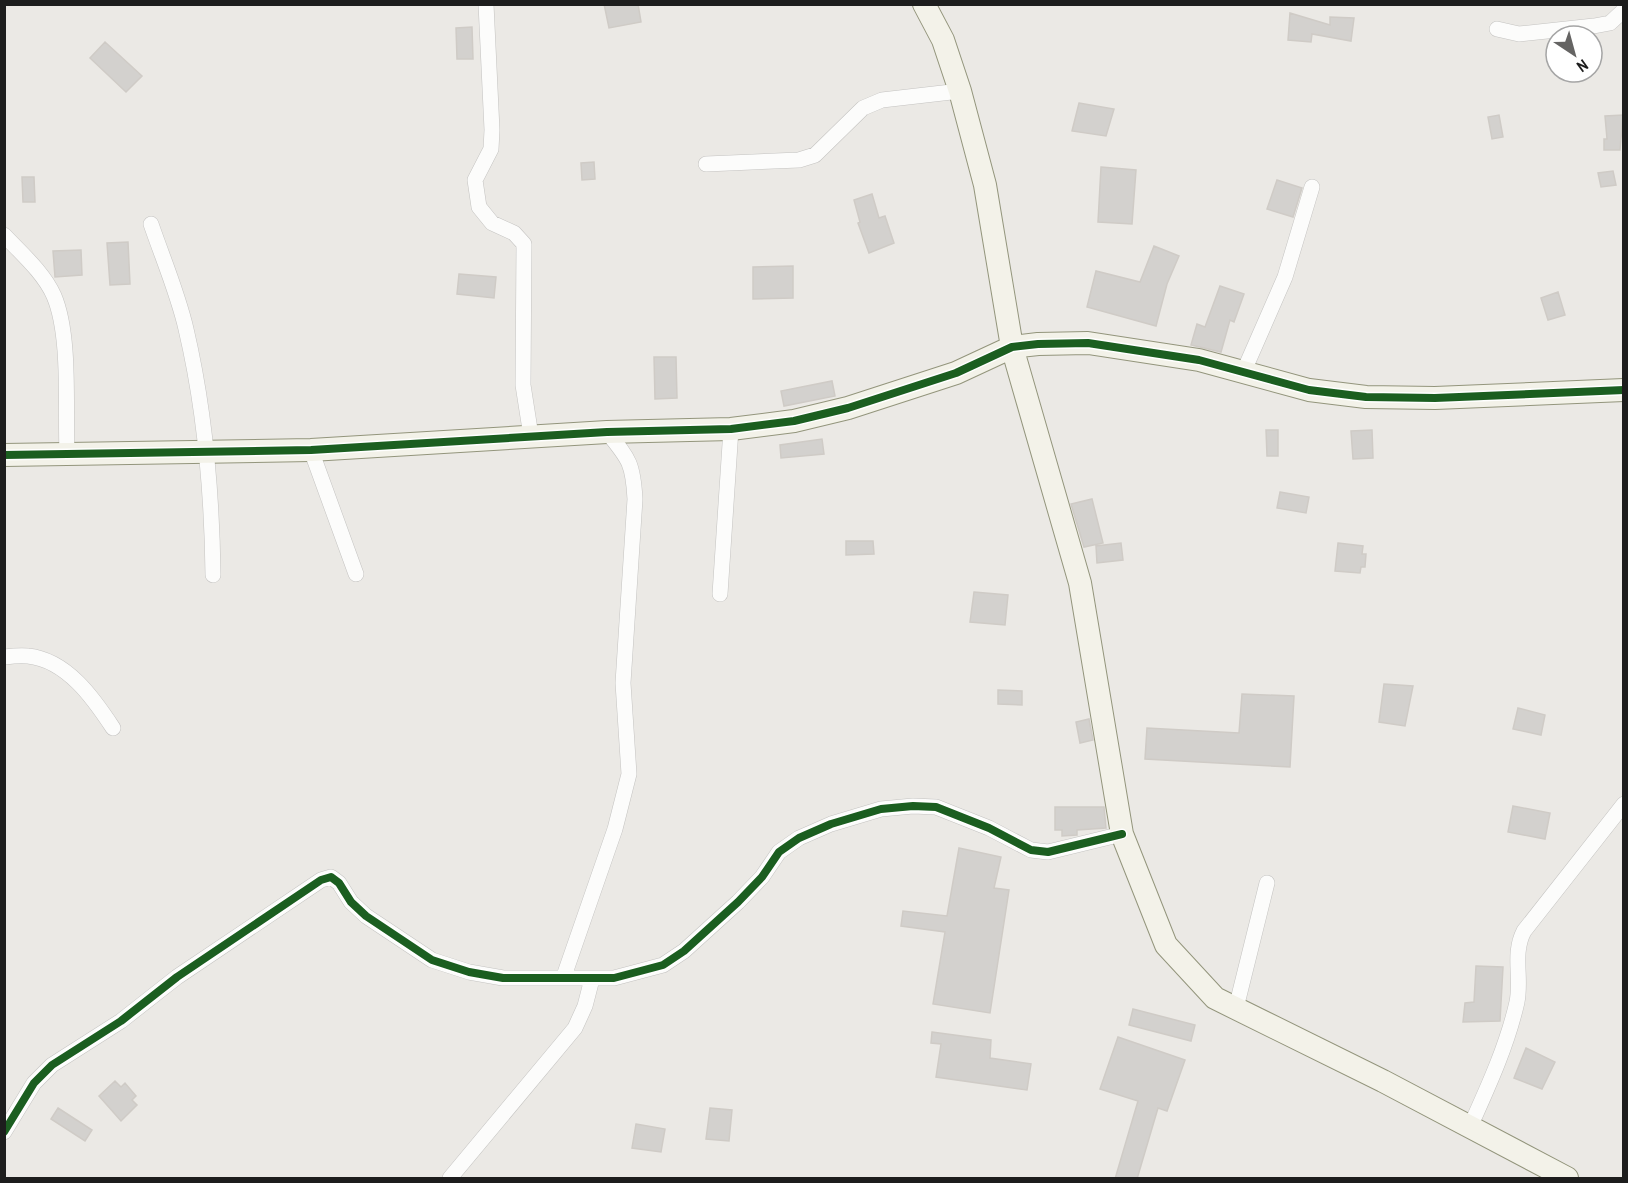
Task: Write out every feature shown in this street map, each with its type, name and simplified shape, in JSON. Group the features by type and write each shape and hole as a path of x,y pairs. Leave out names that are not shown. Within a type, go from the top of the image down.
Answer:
{"street":[{"path":"486,4 492,139 491,149 475,180 479,207 492,223 514,233 524,244 526,270 523,385 531,436"},
{"path":"924,4 943,40 960,92 985,185 1012,347 1080,583 1122,834 1166,945 1215,998 1470,1127 1567,1179"},
{"path":"1497,29 1519,34 1594,26 1610,23 1623,10"},
{"path":"706,164 799,160 815,155 863,108 882,100 960,92"},
{"path":"1243,373 1285,277 1312,187"},
{"path":"152,224 186,327 207,450 213,575"},
{"path":"4,235 38,273 53,295 60,315 63,334 67,452"},
{"path":"4,455 67,452 311,450 607,432 731,429 794,421 848,408 956,373 1012,347 1088,343 1199,360 1309,390 1366,397 1435,398 1623,390"},
{"path":"720,594 731,429"},
{"path":"564,976 615,829 629,774 623,683 635,499 634,474 629,459 607,432"},
{"path":"311,450 356,574"},
{"path":"4,657 28,656 55,667 92,696 113,728"},
{"path":"1470,1127 1498,1064 1517,1003 1520,981 1517,945 1524,931 1623,804"},
{"path":"4,1132 34,1083 52,1065 121,1021 177,977 302,893 331,877 339,883 351,902 366,916 432,960 469,972 503,978 564,976 592,979 614,978 663,965 684,951 711,929 762,877 779,852 800,838 831,824 881,809 936,807 989,828 1031,850 1048,852 1122,834"},
{"path":"1236,1008 1267,883"},
{"path":"450,1179 575,1028 585,1006 592,979"}],"building":[{"path":"604,4 638,4 641,22 609,28"},
{"path":"1290,13 1330,25 1330,17 1354,18 1351,41 1312,34 1311,42 1288,40"},
{"path":"472,27 473,59 457,59 456,28"},
{"path":"105,42 142,76 126,92 90,58"},
{"path":"1079,103 1114,109 1106,136 1072,131"},
{"path":"1499,115 1503,137 1492,139 1488,117"},
{"path":"1623,115 1620,150 1604,150 1604,139 1607,139 1605,116"},
{"path":"594,162 595,179 582,180 581,163"},
{"path":"1101,167 1136,170 1132,224 1098,222"},
{"path":"1613,171 1616,185 1601,187 1598,173"},
{"path":"22,177 34,177 35,202 23,202"},
{"path":"1277,180 1302,188 1293,217 1267,209"},
{"path":"872,194 879,218 885,216 894,243 869,253 858,223 860,222 854,200"},
{"path":"128,242 130,284 110,285 107,243"},
{"path":"1154,246 1179,256 1167,284 1156,326 1087,307 1096,271 1140,282"},
{"path":"81,250 82,275 55,277 53,251"},
{"path":"793,266 793,298 753,299 753,267"},
{"path":"459,274 496,277 494,298 457,294"},
{"path":"1220,286 1244,294 1234,322 1230,320 1221,352 1191,345 1197,324 1205,327"},
{"path":"1558,292 1565,315 1548,320 1541,298"},
{"path":"654,357 676,357 677,398 655,399"},
{"path":"832,381 835,396 784,406 781,391"},
{"path":"1266,430 1278,430 1278,456 1267,456"},
{"path":"1372,430 1373,458 1353,459 1351,431"},
{"path":"822,439 824,454 781,458 780,445"},
{"path":"1280,492 1309,497 1306,513 1277,508"},
{"path":"1092,499 1103,543 1084,547 1071,504"},
{"path":"846,541 873,541 874,554 846,555"},
{"path":"1121,543 1123,560 1097,563 1096,546"},
{"path":"1338,543 1363,546 1362,554 1366,554 1365,567 1361,567 1360,573 1335,571"},
{"path":"974,592 1008,595 1005,625 970,622"},
{"path":"1384,684 1413,686 1405,726 1379,722"},
{"path":"998,690 1022,691 1022,705 998,704"},
{"path":"1242,694 1294,696 1290,767 1145,759 1147,728 1239,733"},
{"path":"1518,708 1545,715 1541,735 1513,729"},
{"path":"1089,719 1093,740 1080,743 1076,722"},
{"path":"1513,806 1550,813 1545,839 1508,832"},
{"path":"1055,807 1104,807 1106,828 1077,830 1077,835 1062,836 1062,830 1055,830"},
{"path":"959,848 1001,857 994,888 1009,890 990,1013 933,1004 945,932 901,926 903,911 947,916"},
{"path":"1476,966 1503,967 1500,1021 1463,1022 1465,1003 1474,1002"},
{"path":"1133,1009 1195,1025 1191,1041 1129,1025"},
{"path":"932,1032 991,1040 990,1058 1031,1064 1027,1090 936,1077 941,1044 931,1043"},
{"path":"1118,1037 1185,1060 1167,1111 1158,1108 1137,1179 1115,1179 1138,1101 1100,1089"},
{"path":"1526,1048 1555,1062 1542,1089 1514,1078"},
{"path":"115,1081 121,1087 125,1083 136,1096 132,1100 137,1105 121,1121 99,1096"},
{"path":"58,1108 92,1130 85,1141 51,1119"},
{"path":"710,1108 732,1110 729,1141 706,1139"},
{"path":"636,1124 665,1129 661,1152 632,1148"}],"cycle path":[{"path":"4,455 311,450 607,432 731,429 794,421 848,408 956,373 1012,347 1038,344 1088,343 1199,360 1309,390 1366,397 1435,398 1624,390"},
{"path":"4,1132 34,1083 52,1065 121,1021 177,977 321,880 331,877 339,883 351,902 366,916 432,960 469,972 503,978 614,978 663,965 684,951 762,877 779,852 799,838 831,824 881,809 913,806 936,807 989,828 1031,850 1048,852 1122,834"}]}
